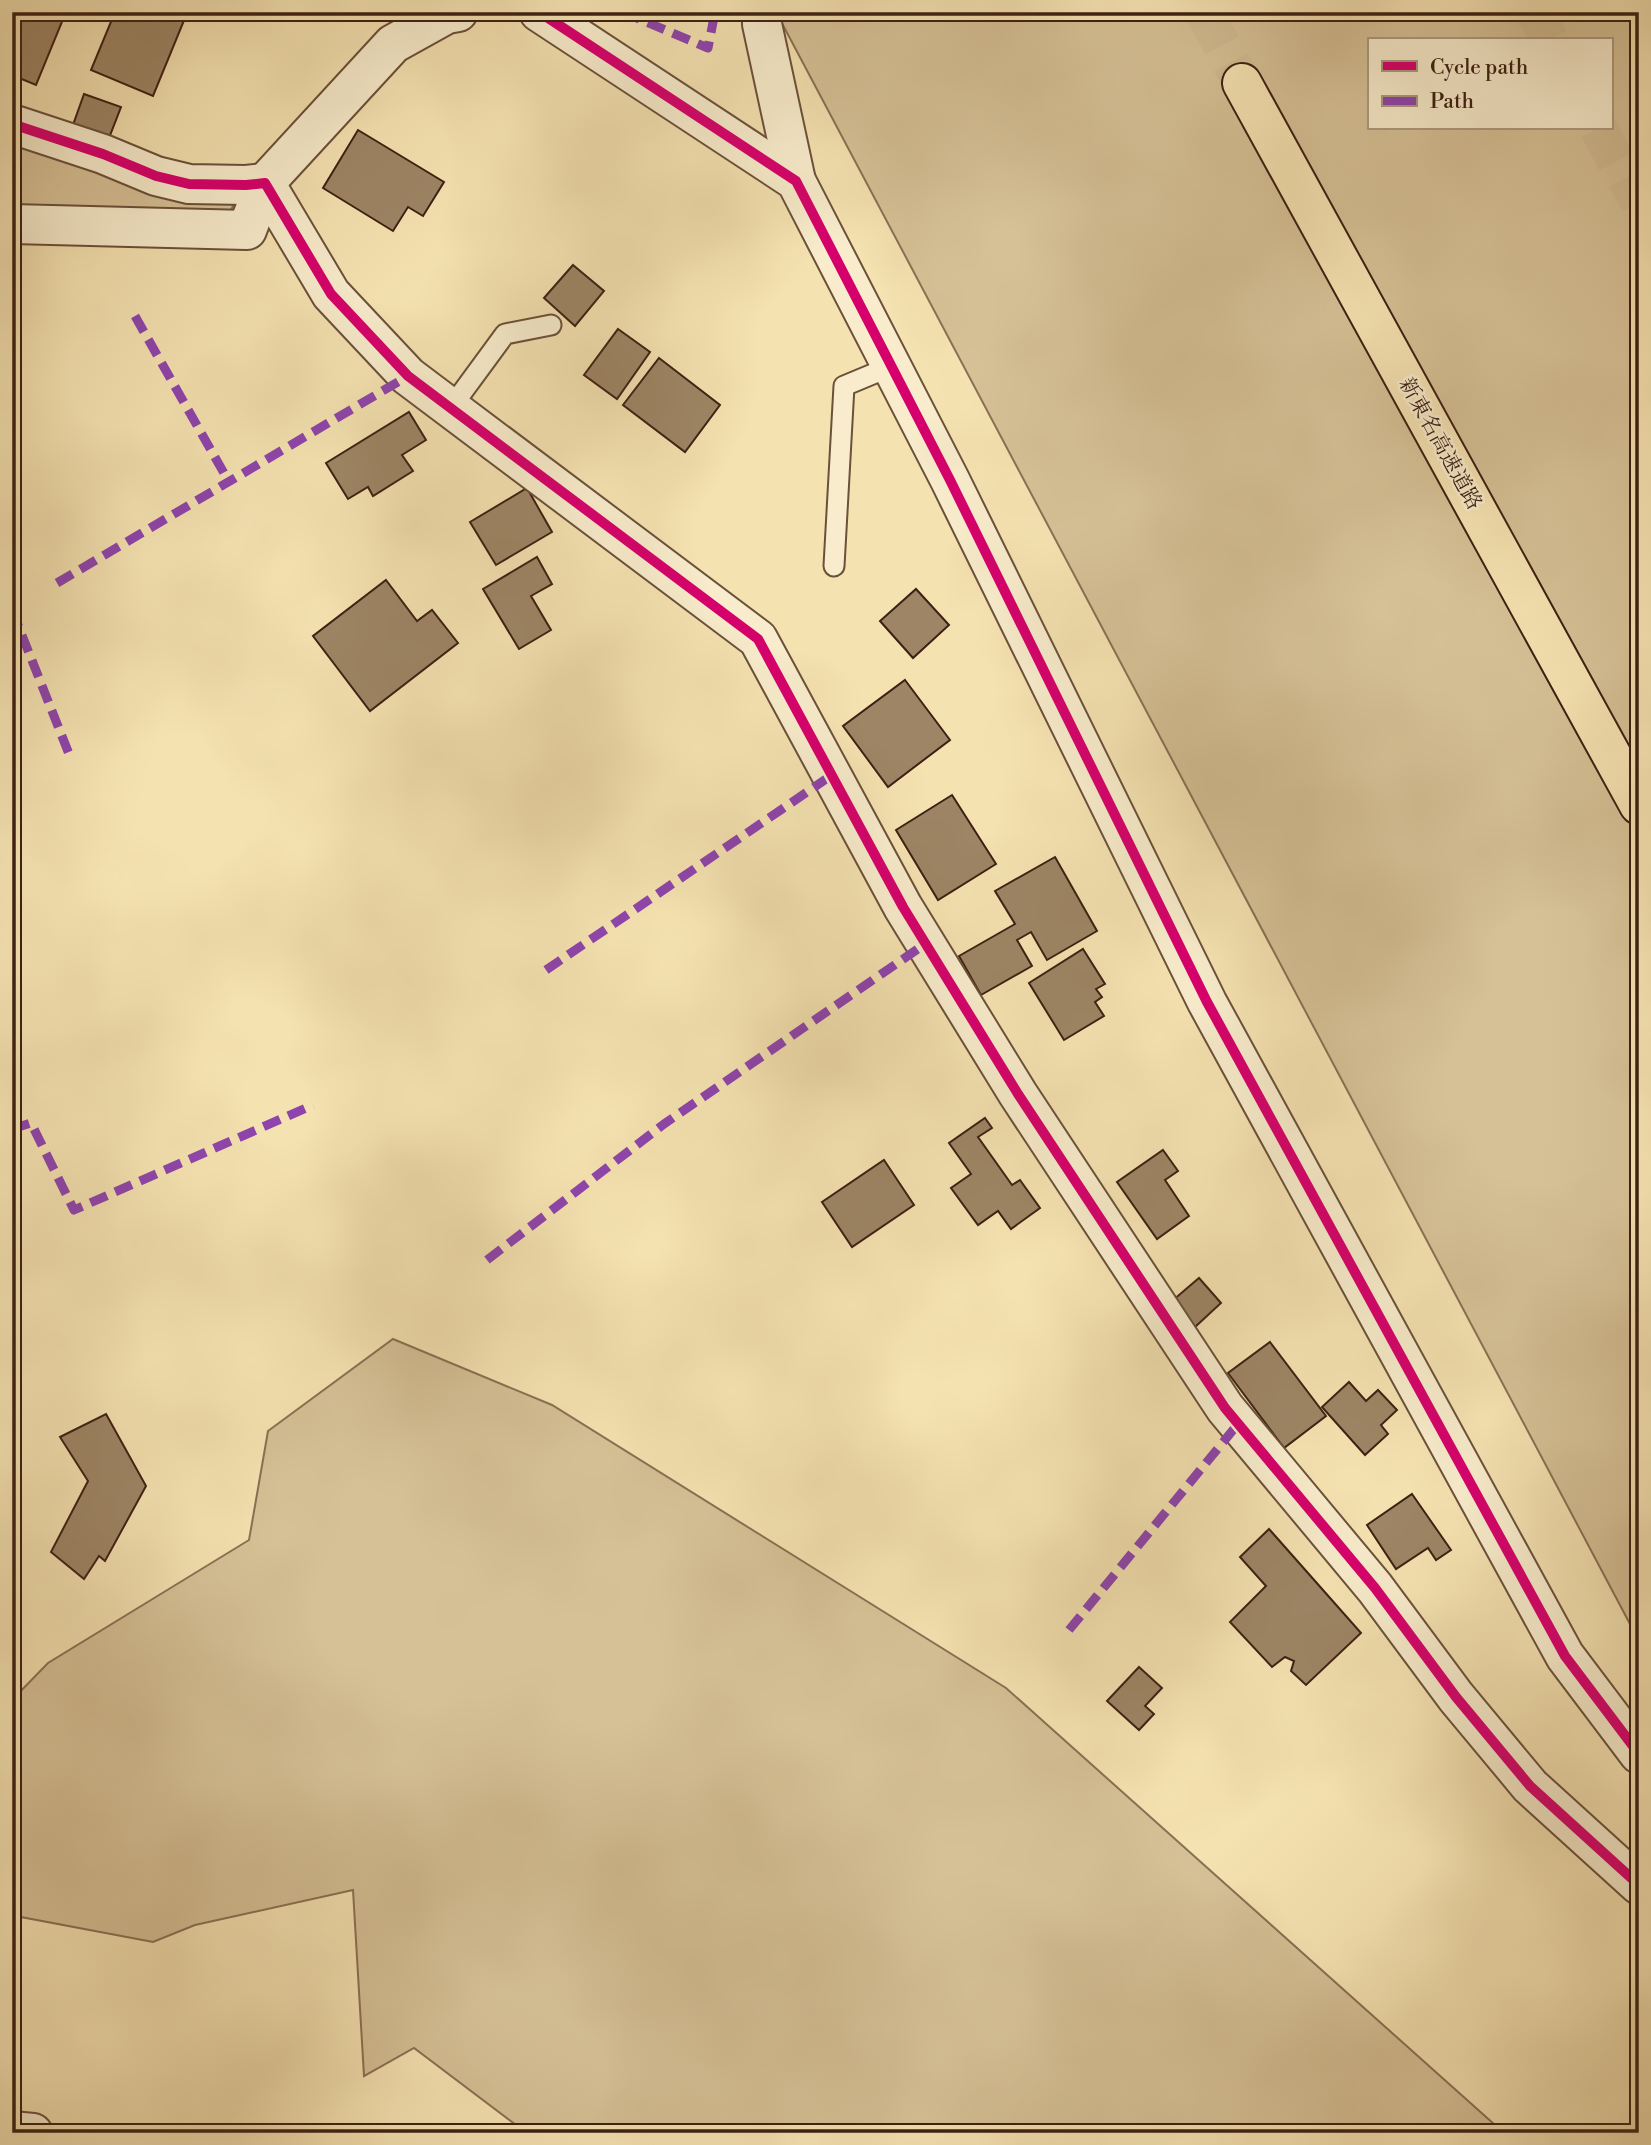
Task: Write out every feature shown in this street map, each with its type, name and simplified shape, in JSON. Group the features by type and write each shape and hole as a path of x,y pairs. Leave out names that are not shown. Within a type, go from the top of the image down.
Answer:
{"highway":[{"name":"新東名高速道路","path":"1242,83 1639,805"}],"street":[{"path":"12,224 247,230 265,183 393,44 447,14 458,12"},
{"path":"539,12 796,181"},
{"path":"762,12 762,24 796,181 892,366 1207,1002 1565,1656 1639,1754"},
{"path":"12,124 103,154 156,176 189,184 265,183"},
{"path":"265,183 331,294 408,376 758,639 914,925 1018,1094 1224,1408 1375,1588 1456,1697 1530,1786 1639,1885"},
{"path":"12,2131 33,2133"}],"lane":[{"path":"450,409 505,334 551,325"},
{"path":"834,566 844,386 892,366"}],"shaded area":[{"path":"776,12 1639,12 1639,1641"},
{"path":"12,123 246,185 219,229 12,233"},
{"path":"393,1339 552,1405 1006,1688 1504,2133 523,2133 414,2048 364,2076 353,1890 195,1925 153,1942 21,1917 12,1902 12,1700 48,1663 249,1540 268,1431"}],"building":[{"path":"12,12 66,12 36,85 12,75"},
{"path":"115,12 171,12 185,18 153,96 91,70"},
{"path":"84,94 121,107 109,138 73,125"},
{"path":"358,130 444,182 423,216 408,207 393,231 323,188"},
{"path":"573,265 604,291 575,326 544,298"},
{"path":"618,329 650,352 617,399 584,375"},
{"path":"659,358 720,405 685,452 623,405"},
{"path":"409,412 426,440 402,455 413,471 373,496 368,487 348,499 326,463"},
{"path":"527,488 552,532 496,565 470,522"},
{"path":"537,557 552,584 531,596 551,630 519,649 483,589"},
{"path":"386,580 417,621 432,610 458,643 370,711 313,636"},
{"path":"916,589 949,625 913,658 880,621"},
{"path":"905,680 950,740 888,787 843,726"},
{"path":"952,795 996,864 938,900 896,830"},
{"path":"1055,857 1097,931 1047,960 1031,932 1017,940 1032,966 981,995 959,956 1015,924 995,891"},
{"path":"1083,949 1105,984 1096,989 1102,997 1095,1002 1104,1016 1064,1040 1029,983"},
{"path":"985,1118 992,1128 978,1137 1012,1185 1020,1180 1040,1208 1011,1229 998,1211 978,1225 951,1188 971,1174 949,1143"},
{"path":"1163,1150 1178,1171 1165,1180 1189,1216 1157,1239 1117,1182"},
{"path":"884,1160 914,1205 852,1247 822,1202"},
{"path":"1199,1278 1221,1303 1195,1327 1172,1301"},
{"path":"1270,1342 1326,1416 1284,1448 1228,1373"},
{"path":"1349,1382 1366,1401 1378,1390 1397,1410 1381,1425 1388,1434 1365,1455 1322,1407"},
{"path":"106,1414 146,1486 105,1561 99,1556 84,1579 51,1552 88,1481 60,1437"},
{"path":"1412,1494 1451,1550 1436,1560 1428,1548 1396,1569 1367,1525"},
{"path":"1269,1529 1361,1633 1306,1685 1291,1671 1294,1661 1285,1657 1272,1667 1230,1622 1266,1586 1240,1557"},
{"path":"1139,1667 1162,1688 1145,1706 1154,1714 1139,1730 1107,1701"}],"tunnel":[{"path":"1204,12 1242,83"},
{"path":"1534,12 1549,38"},
{"path":"1599,130 1639,202"}],"marked path":[{"path":"623,12 708,48 715,12"},
{"path":"135,316 229,482"},
{"path":"57,583 408,376"},
{"path":"12,610 71,759"},
{"path":"546,970 832,775"},
{"path":"487,1260 664,1124 925,944"},
{"path":"12,1129 31,1123 74,1210 313,1105"},
{"path":"1069,1630 1238,1424"}],"cycle path":[{"path":"539,12 796,181 950,480 1207,1002 1565,1656 1639,1754"},
{"path":"12,124 103,154 156,176 189,184 265,183 331,294 408,376 758,639 903,907 1018,1094 1225,1408 1375,1588 1456,1697 1530,1786 1639,1885"}]}
